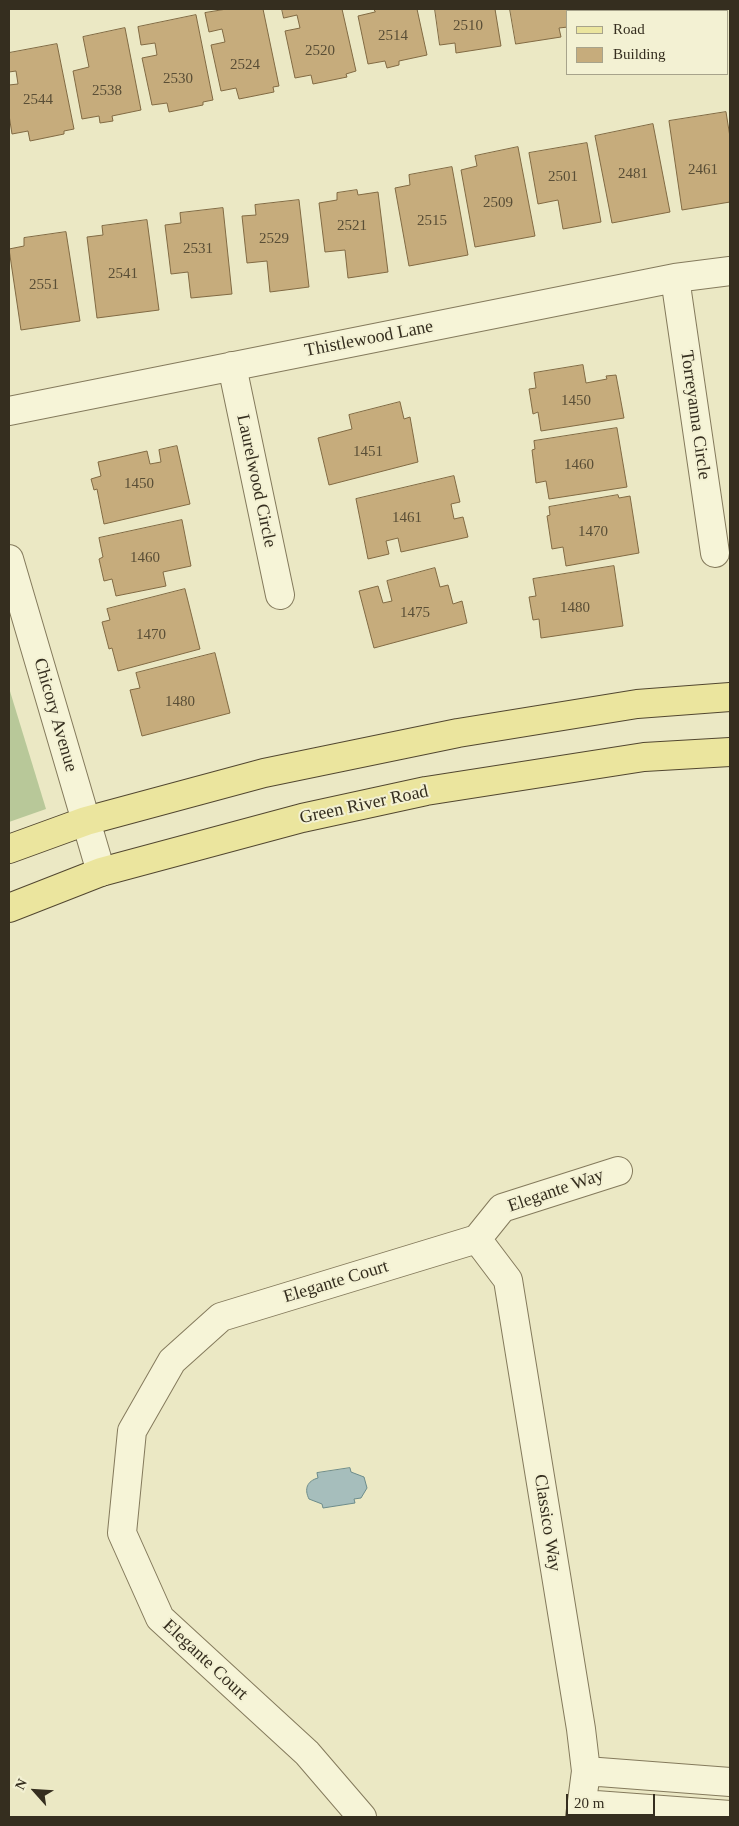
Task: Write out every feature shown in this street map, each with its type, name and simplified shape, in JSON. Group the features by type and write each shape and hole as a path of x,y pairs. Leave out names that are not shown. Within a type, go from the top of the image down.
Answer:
{"main road":[{"path":"9,849 86,821 264,773 458,733 638,704 730,697"},
{"name":"Green River Road","path":"9,908 101,872 302,818 426,792 644,757 730,752"}],"street":[{"name":"Thistlewood Lane","path":"9,411 675,278 730,271"},
{"name":"Torreyanna Circle","path":"675,278 715,553"},
{"name":"Laurelwood Circle","path":"232,366 280,595"},
{"name":"Chicory Avenue","path":"9,559 101,872"},
{"name":"Elegante Way","path":"477,1238 502,1208 618,1170"},
{"name":"Classico Way","path":"477,1238 508,1280 580,1721 586,1771 581,1811"},
{"name":"Elegante Court","path":"362,1817 307,1754 160,1618 122,1532 132,1431 172,1361 221,1317 477,1238"},
{"path":"586,1771 730,1782"},
{"path":"581,1811 730,1815"}],"green space":[{"path":"9,688 46,809 9,822"}],"water":[{"path":"350,1468 351,1472 364,1477 367,1488 361,1498 354,1499 355,1503 323,1508 322,1504 309,1499 307,1489 311,1481 318,1478 317,1473"}],"building":[{"path":"227,9 263,9 279,86 273,87 274,92 239,99 236,88 221,91 211,45 225,42 222,29 209,32 205,13"},
{"path":"282,9 342,9 356,71 346,74 347,77 313,84 311,75 295,78 285,31 300,28 297,15 284,18"},
{"path":"374,9 417,9 427,55 399,61 399,65 387,68 385,61 368,64 358,16 375,12"},
{"path":"435,9 495,9 501,46 456,53 455,43 440,45"},
{"path":"510,9 574,9 566,10 566,27 559,28 561,37 516,44"},
{"path":"590,9 650,9 650,10"},
{"path":"660,9 718,9 689,10"},
{"path":"196,15 213,100 203,102 203,105 169,112 167,103 152,105 142,58 157,55 155,43 141,45 138,27"},
{"path":"125,28 141,110 112,116 113,121 100,123 99,116 82,119 73,71 89,67 83,37"},
{"path":"57,44 74,129 64,131 64,134 30,141 28,131 12,134 9,115 9,85 18,84 16,71 9,72 9,53"},
{"path":"726,112 730,137 730,202 682,210 669,121"},
{"path":"653,124 670,212 612,223 595,136"},
{"path":"587,143 601,222 563,229 558,200 538,204 529,153"},
{"path":"518,147 535,236 475,247 461,170 477,166 475,156"},
{"path":"452,167 468,255 409,266 395,188 410,185 409,175"},
{"path":"357,190 358,195 378,192 388,272 348,278 345,250 325,252 319,203 337,200 337,193"},
{"path":"299,200 309,287 270,292 267,261 247,263 242,216 256,215 255,205"},
{"path":"223,208 232,294 191,298 188,272 171,274 165,225 181,223 180,213"},
{"path":"147,220 159,310 97,318 87,237 103,235 102,226"},
{"path":"66,232 80,321 21,330 9,249 24,246 24,238"},
{"path":"583,365 586,383 607,379 606,376 616,375 624,418 541,431 538,412 533,414 529,389 536,388 534,373"},
{"path":"400,402 404,419 410,417 418,462 329,485 318,438 352,429 349,415"},
{"path":"617,428 627,487 549,499 546,481 536,483 532,450 535,449 534,441"},
{"path":"177,446 190,504 104,524 97,489 94,490 91,479 101,476 98,462 147,451 150,464 161,462 159,450"},
{"path":"454,476 460,502 451,504 454,519 463,517 468,537 401,552 398,538 386,541 389,554 368,559 356,499"},
{"path":"618,495 619,498 630,496 639,553 566,566 563,547 552,549 547,516 550,515 549,507"},
{"path":"182,520 191,566 163,572 166,586 116,596 112,579 104,581 99,559 103,557 99,538"},
{"path":"614,566 623,626 541,638 539,619 533,620 529,597 536,596 533,579"},
{"path":"435,568 440,587 448,585 453,604 462,601 467,623 374,648 359,591 378,586 383,603 392,601 387,581"},
{"path":"185,589 200,649 118,671 112,648 109,649 102,622 110,620 107,609"},
{"path":"215,653 230,713 142,736 130,690 140,688 136,673"}]}
